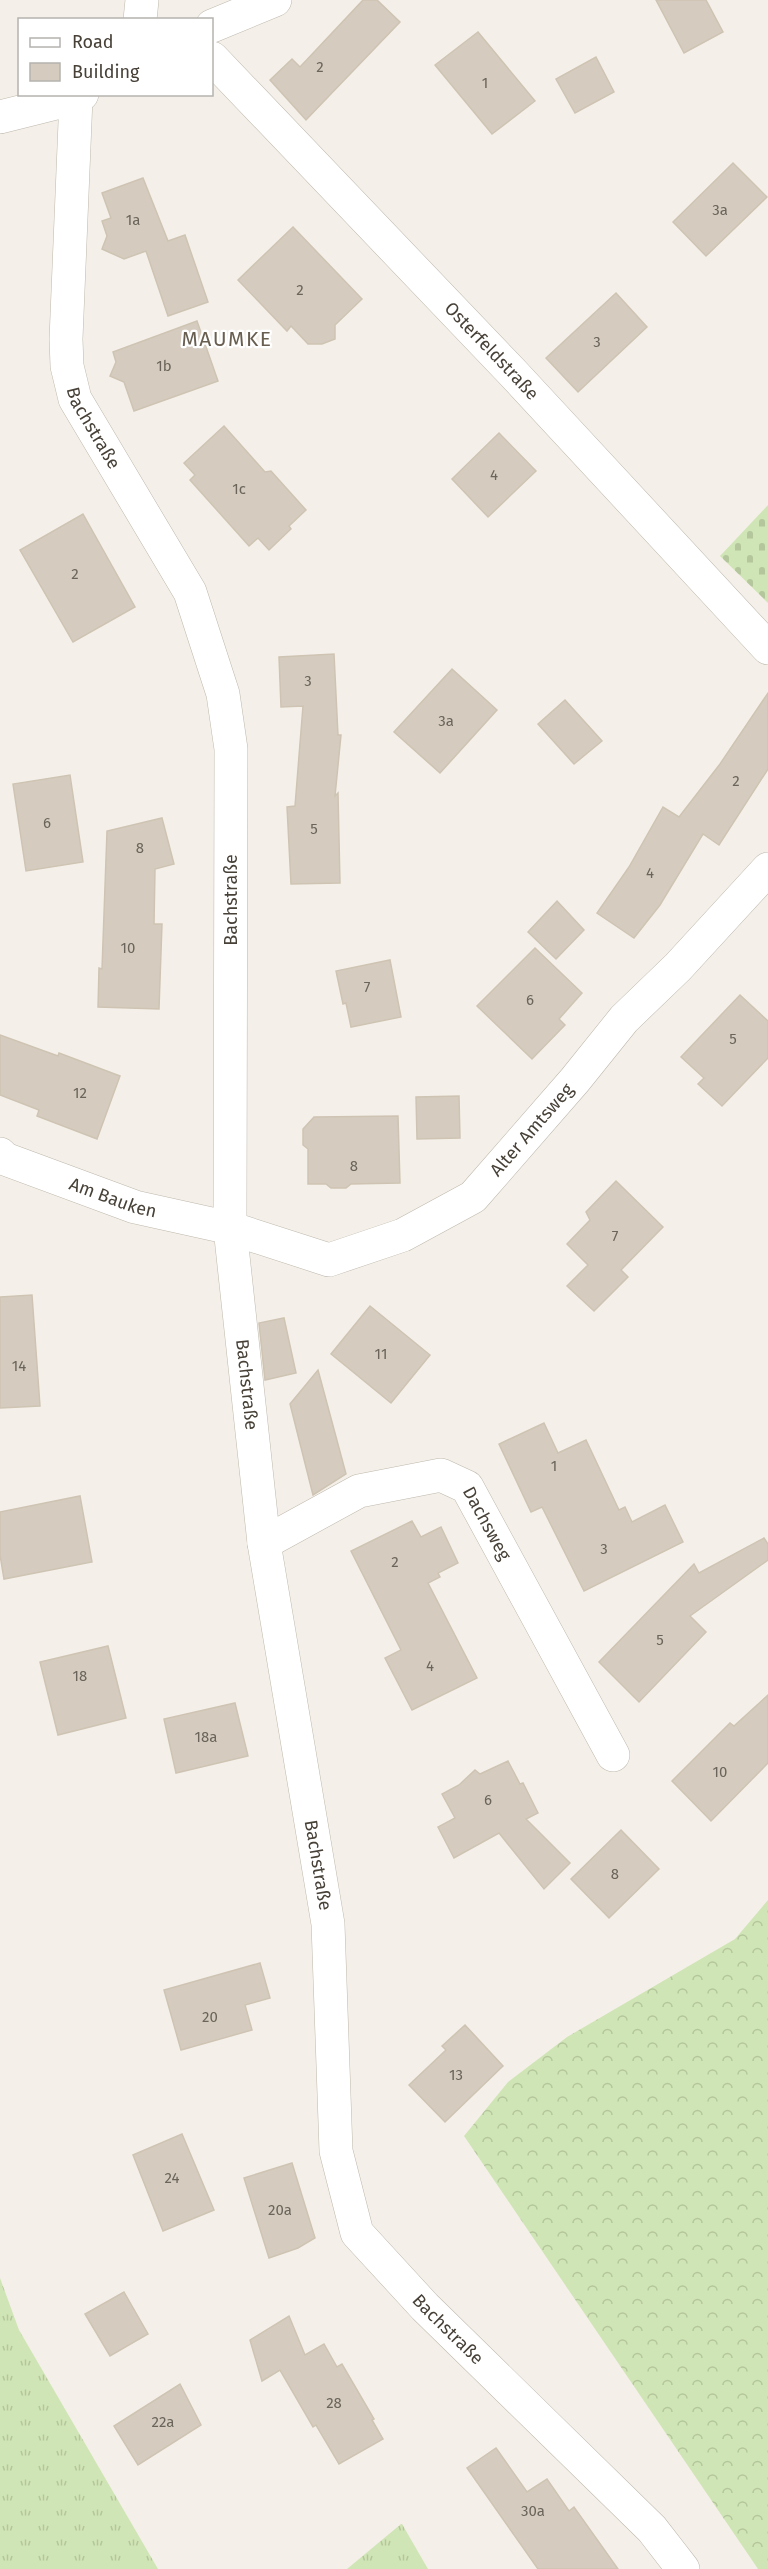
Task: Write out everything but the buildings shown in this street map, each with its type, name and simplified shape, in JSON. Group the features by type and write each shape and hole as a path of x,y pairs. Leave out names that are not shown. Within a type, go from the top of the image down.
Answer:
{"street":[{"path":"213,26 276,0"},
{"name":"Osterfeldstraße","path":"213,59 512,372 768,648"},
{"path":"0,117 79,96"},
{"name":"Bachstraße","path":"79,96 66,339 67,366 75,399 190,592 223,694 231,749 230,1228 264,1543 328,1924 336,2151 357,2234 415,2296 652,2529 683,2569"},
{"name":"Alter Amtsweg","path":"230,1228 329,1260 403,1235 472,1197 575,1080 624,1018 678,967 768,869"},
{"name":"Am Bauken","path":"0,1154 5,1159 135,1208 230,1228"},
{"name":"Dachsweg","path":"264,1543 359,1491 441,1475 467,1488 613,1755"}],"green space":[{"path":"768,505 768,603 720,556"},
{"path":"768,1900 768,2569 758,2569 464,2136 508,2082 567,2037 735,1939"},
{"path":"0,2278 19,2330 158,2569 0,2569"},
{"path":"401,2524 428,2569 347,2569"}],"district":[{"name":"MAUMKE","path":"227,339"}]}
